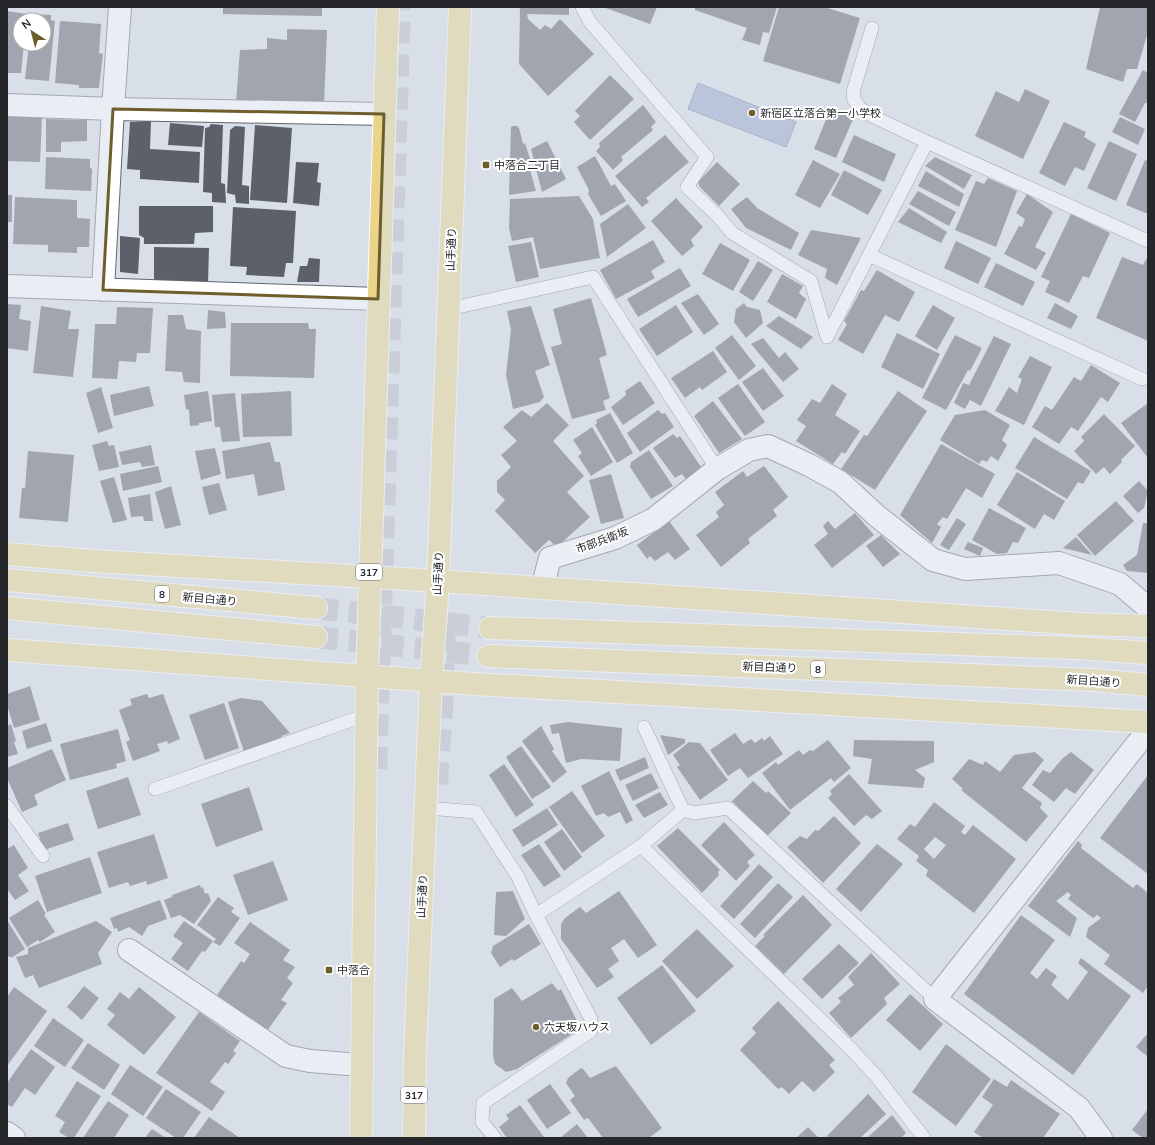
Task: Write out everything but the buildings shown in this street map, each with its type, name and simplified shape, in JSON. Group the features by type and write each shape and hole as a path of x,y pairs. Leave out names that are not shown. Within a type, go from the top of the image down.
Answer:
{"main road":[{"name":"317","path":"361,1138 369,577 388,7"},
{"name":"山手通り","path":"414,1138 415,1053 427,808 431,681 438,581 460,7"},
{"path":"7,554 93,561 438,581 1082,624 1148,626"},
{"name":"新目白通り","path":"7,580 316,608"},
{"path":"7,608 316,637"},
{"path":"490,628 1077,648 1148,653"},
{"path":"7,651 431,681 1148,722"},
{"name":"新目白通り","path":"488,656 1086,680 1148,685"}],"street":[{"path":"103,290 120,7"},
{"path":"7,105 113,109 384,114"},
{"path":"7,286 378,299"},
{"name":"市部兵衛坂","path":"542,588 550,558 615,538 654,519 717,469 749,450 768,446 810,465 840,482 877,516 932,560 965,569 1059,563 1120,584 1148,608"},
{"path":"1101,1138 1079,1108 934,999 1148,730"},
{"path":"129,950 286,1056 310,1061 361,1065"},
{"path":"7,1133 14,1138"}],"lane":[{"path":"582,7 590,22 707,157 687,186 718,216 732,233 811,281 827,337 927,142"},
{"path":"872,28 853,92 854,100 860,108 870,115 927,142 1148,241"},
{"path":"869,255 1142,379"},
{"path":"449,309 593,277 717,469"},
{"path":"155,789 366,715"},
{"path":"644,727 682,810"},
{"path":"7,806 43,856"},
{"path":"427,808 476,812 518,877 536,915 591,1018 591,1031 483,1102 482,1122 495,1138"},
{"path":"682,810 694,813 728,808 934,999"},
{"path":"536,915 641,846 682,810"},
{"path":"641,846 851,1049 877,1077 924,1138"}],"highlighted area":[{"path":"113,109 384,114 378,299 103,290"}],"water":[{"path":"698,83 796,122 786,147 688,109"}],"tunnel":[{"path":"376,769 400,7"},
{"path":"316,608 490,628"},
{"path":"437,784 442,708 445,620"},
{"path":"316,637 488,656"}],"place":[{"name":"新宿区立落合第一小学校","path":"752,113"},
{"name":"中落合二丁目","path":"486,165"},
{"name":"中落合","path":"329,970"},
{"name":"六天坂ハウス","path":"536,1027"}]}
